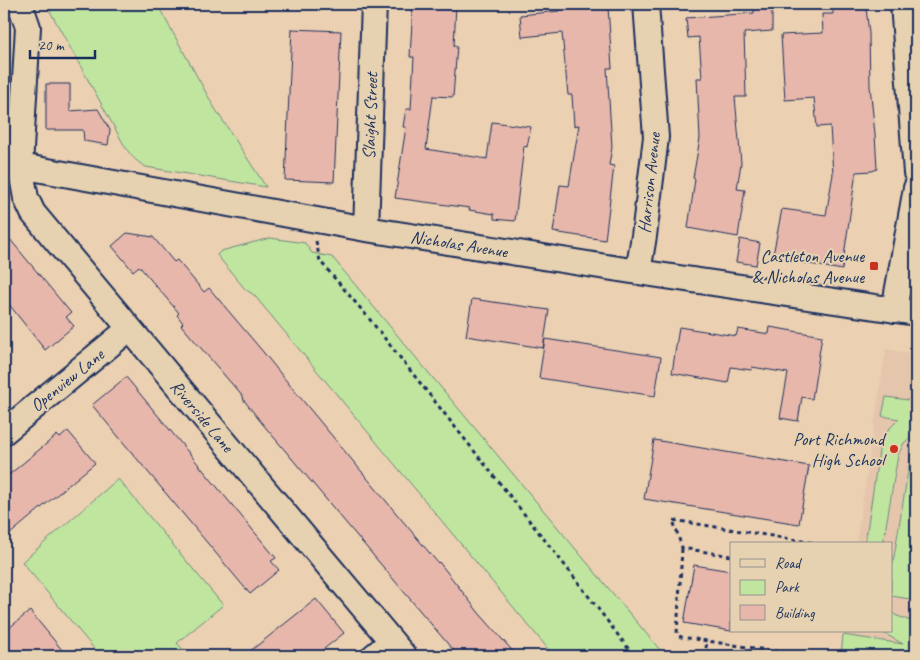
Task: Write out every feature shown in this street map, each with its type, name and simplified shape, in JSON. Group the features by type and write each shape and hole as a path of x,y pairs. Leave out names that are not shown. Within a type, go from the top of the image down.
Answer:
{"street":[{"name":"Riverside Lane","path":"20,4 28,27 12,165 33,213 130,329 390,651"},
{"name":"Slaight Street","path":"366,229 374,4"},
{"name":"Harrison Avenue","path":"638,272 656,137 646,4"},
{"path":"903,4 912,47 916,173"},
{"name":"Nicholas Avenue","path":"12,165 366,229 905,312"},
{"path":"905,312 916,188"},
{"name":"Openview Lane","path":"4,432 130,329"}],"path":[{"path":"317,220 316,244 320,261 373,324 567,568 634,656"},
{"path":"803,542 673,520 682,548 677,634 681,637 806,656"},
{"path":"682,548 730,556"},
{"path":"704,656 707,640"}],"shaded area":[{"name":"Port Richmond High School","path":"886,349 916,354 916,656 841,656 844,632 892,632 892,542 856,542"}],"green space":[{"path":"46,4 157,4 214,107 266,187 146,167 135,160 125,147"},
{"path":"270,238 305,243 312,253 332,257 665,656 554,656 254,295 245,289 217,255 221,251"},
{"path":"886,397 916,401 916,432 904,443 898,455 883,542 865,542 880,444 889,429 899,419 882,416"},
{"path":"913,441 916,441 916,600 892,596 892,569"},
{"path":"118,479 223,605 177,643 189,656 100,656 22,562"},
{"path":"892,612 916,623 916,656 841,656 843,635 903,644 882,632 892,632"}],"building":[{"path":"413,4 456,4 454,46 457,46 453,97 433,96 426,149 487,159 492,122 531,127 527,147 524,146 515,221 494,219 494,214 469,210 470,208 395,198 406,127 403,127 406,109 411,109 414,57 410,57"},
{"path":"560,4 606,4 608,6 612,68 607,68 612,147 609,165 614,166 605,240 553,232 560,185 569,186 579,125 574,126 572,95 568,95 562,33 522,37 520,15 560,11"},
{"path":"754,4 772,4 772,31 744,33 746,97 735,97 741,163 737,189 745,190 738,237 688,228 695,179 693,178 700,138 697,78 702,78 699,37 688,38 686,18 754,13"},
{"path":"861,6 861,8 866,8 869,33 870,86 877,169 856,172 842,270 799,262 800,259 773,255 782,209 826,215 833,174 830,126 817,127 814,98 785,100 781,35 823,33 822,14 833,14 833,8"},
{"path":"292,29 341,31 334,182 285,180"},
{"path":"46,84 70,84 70,111 98,109 110,130 108,145 84,141 83,130 46,130"},
{"path":"4,232 71,313 66,317 74,326 45,350 4,298"},
{"path":"127,233 153,237 174,262 177,260 204,292 209,288 439,562 479,613 517,656 458,656 181,325 183,323 177,315 179,313 139,266 133,271 112,246"},
{"path":"740,239 760,243 756,265 736,262"},
{"path":"472,299 549,310 543,348 466,336"},
{"path":"679,327 736,336 738,329 769,334 770,327 822,336 812,399 802,397 798,421 780,418 788,373 752,367 751,370 731,367 728,383 672,373"},
{"path":"545,339 661,357 655,396 539,378"},
{"path":"126,377 276,558 271,561 279,570 250,594 92,405"},
{"path":"68,431 95,463 4,539 4,479 57,435 60,438"},
{"path":"654,440 809,466 799,524 644,499"},
{"path":"694,565 730,571 730,631 684,623"},
{"path":"316,599 344,633 315,656 244,656"},
{"path":"30,611 67,656 4,656 4,632"}],"place":[{"name":"Castleton Avenue & Nicholas Avenue","path":"874,266"},
{"name":"Port Richmond High School","path":"894,449"}]}
